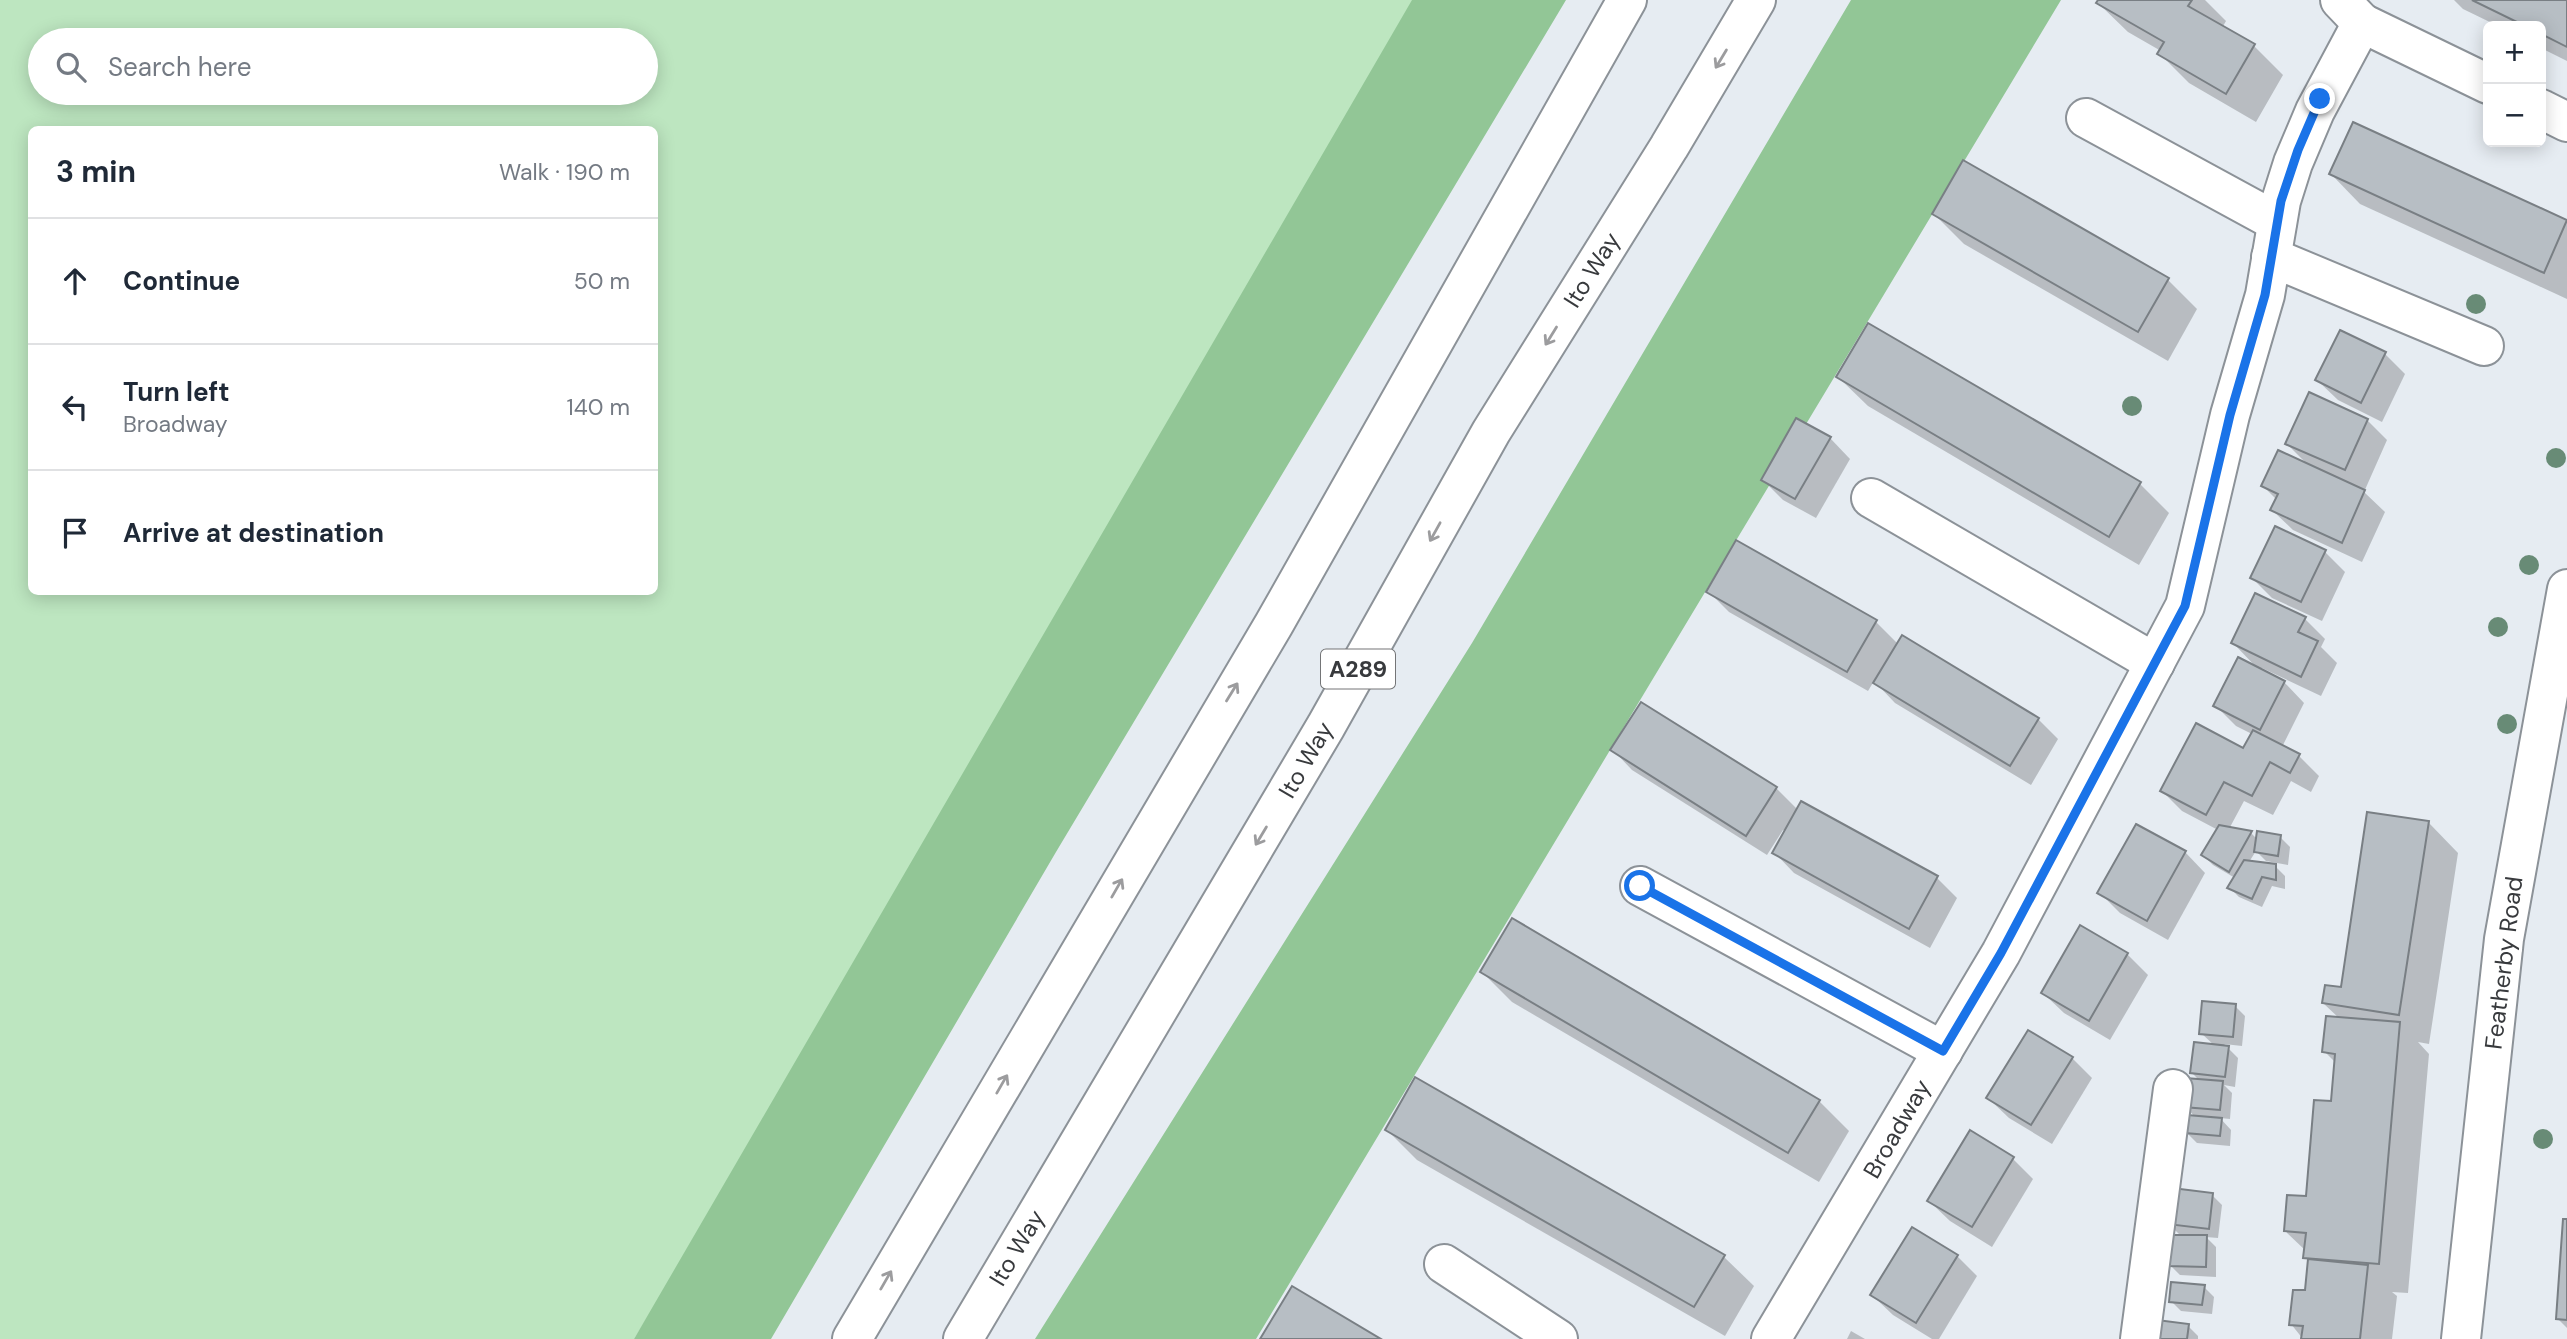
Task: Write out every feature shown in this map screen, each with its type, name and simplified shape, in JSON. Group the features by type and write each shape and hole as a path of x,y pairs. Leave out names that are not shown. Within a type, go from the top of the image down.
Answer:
{"main road":[{"path":"852,1339 1274,624 1627,0"},
{"name":"Ito Way","path":"963,1339 1319,738 1491,432 1756,0"},
{"name":"Broadway","path":"1771,1339 2001,953 2185,606 2230,415 2265,295 2281,201 2351,11 2483,81"},
{"path":"2546,112 2567,122"},
{"path":"2086,118 2274,239 2484,346"},
{"path":"1871,498 2155,663"},
{"name":"Featherby Road","path":"2461,1339 2504,939 2567,589"},
{"path":"1640,886 1943,1051"},
{"path":"2140,1339 2173,1089"},
{"path":"1444,1264 1558,1339"}],"green space":[{"path":"0,0 1453,0 634,1339 0,1339"},
{"path":"1412,0 1566,0 1056,852 771,1339 634,1339"},
{"path":"1851,0 2061,0 1256,1339 1035,1339 1472,643"}],"building":[{"path":"2098,0 2192,0 2188,6 2255,44 2226,94 2157,54 2164,42 2096,3"},
{"path":"2472,0 2567,0 2567,47 2546,36 2546,21 2515,21"},
{"path":"2353,122 2567,220 2544,273 2329,174"},
{"path":"1963,160 2169,278 2138,332 1932,214"},
{"path":"1868,323 2141,482 2109,537 1836,377"},
{"path":"2340,330 2386,352 2361,403 2315,380"},
{"path":"2309,392 2368,419 2345,470 2285,444"},
{"path":"1796,418 1831,437 1795,499 1761,480"},
{"path":"2278,450 2365,490 2342,543 2270,510 2278,494 2261,486"},
{"path":"2275,526 2326,550 2301,602 2250,578"},
{"path":"1736,540 1877,620 1847,672 1706,592"},
{"path":"2255,593 2306,617 2298,632 2318,641 2301,677 2231,643"},
{"path":"1902,635 2039,718 2010,766 1873,683"},
{"path":"2238,657 2285,681 2260,730 2213,706"},
{"path":"1641,702 1777,787 1746,836 1610,750"},
{"path":"2196,723 2243,748 2253,730 2300,754 2290,773 2270,762 2252,796 2224,782 2206,815 2160,791"},
{"path":"1801,801 1938,876 1909,929 1772,853"},
{"path":"2367,812 2429,821 2399,1015 2322,1003 2325,985 2341,987"},
{"path":"2136,824 2186,851 2147,921 2097,893"},
{"path":"2219,825 2252,831 2229,872 2201,855"},
{"path":"2257,831 2281,835 2278,856 2254,852"},
{"path":"2244,860 2276,864 2276,880 2262,877 2252,899 2227,888"},
{"path":"1512,918 1820,1100 1788,1153 1480,972"},
{"path":"2080,925 2128,953 2089,1021 2041,993"},
{"path":"2202,1001 2236,1004 2233,1037 2199,1034"},
{"path":"2326,1016 2400,1022 2379,1264 2303,1258 2306,1233 2284,1231 2287,1195 2306,1196 2314,1100 2331,1101 2335,1054 2322,1052"},
{"path":"2028,1030 2073,1057 2031,1125 1986,1098"},
{"path":"2194,1042 2229,1046 2225,1077 2190,1073"},
{"path":"1415,1077 1725,1255 1694,1307 1385,1130"},
{"path":"2185,1078 2223,1081 2220,1110 2183,1107"},
{"path":"2187,1115 2222,1118 2220,1136 2185,1133"},
{"path":"1970,1130 2014,1157 1972,1227 1927,1201"},
{"path":"2172,1188 2213,1193 2209,1229 2167,1224"},
{"path":"2563,1219 2567,1219 2567,1320 2556,1319"},
{"path":"1912,1227 1958,1255 1916,1323 1870,1295"},
{"path":"2169,1235 2207,1235 2206,1267 2168,1266"},
{"path":"2308,1259 2368,1265 2360,1339 2301,1339 2303,1326 2289,1325 2293,1290 2305,1290"},
{"path":"2171,1282 2205,1285 2202,1305 2169,1302"},
{"path":"1292,1286 1381,1339 1260,1339"},
{"path":"2149,1319 2189,1324 2187,1339 2146,1339"}],"route":[{"path":"1640,886 1943,1051 2001,953 2185,606 2230,415 2265,295 2281,201 2293,163 2320,99"}]}
